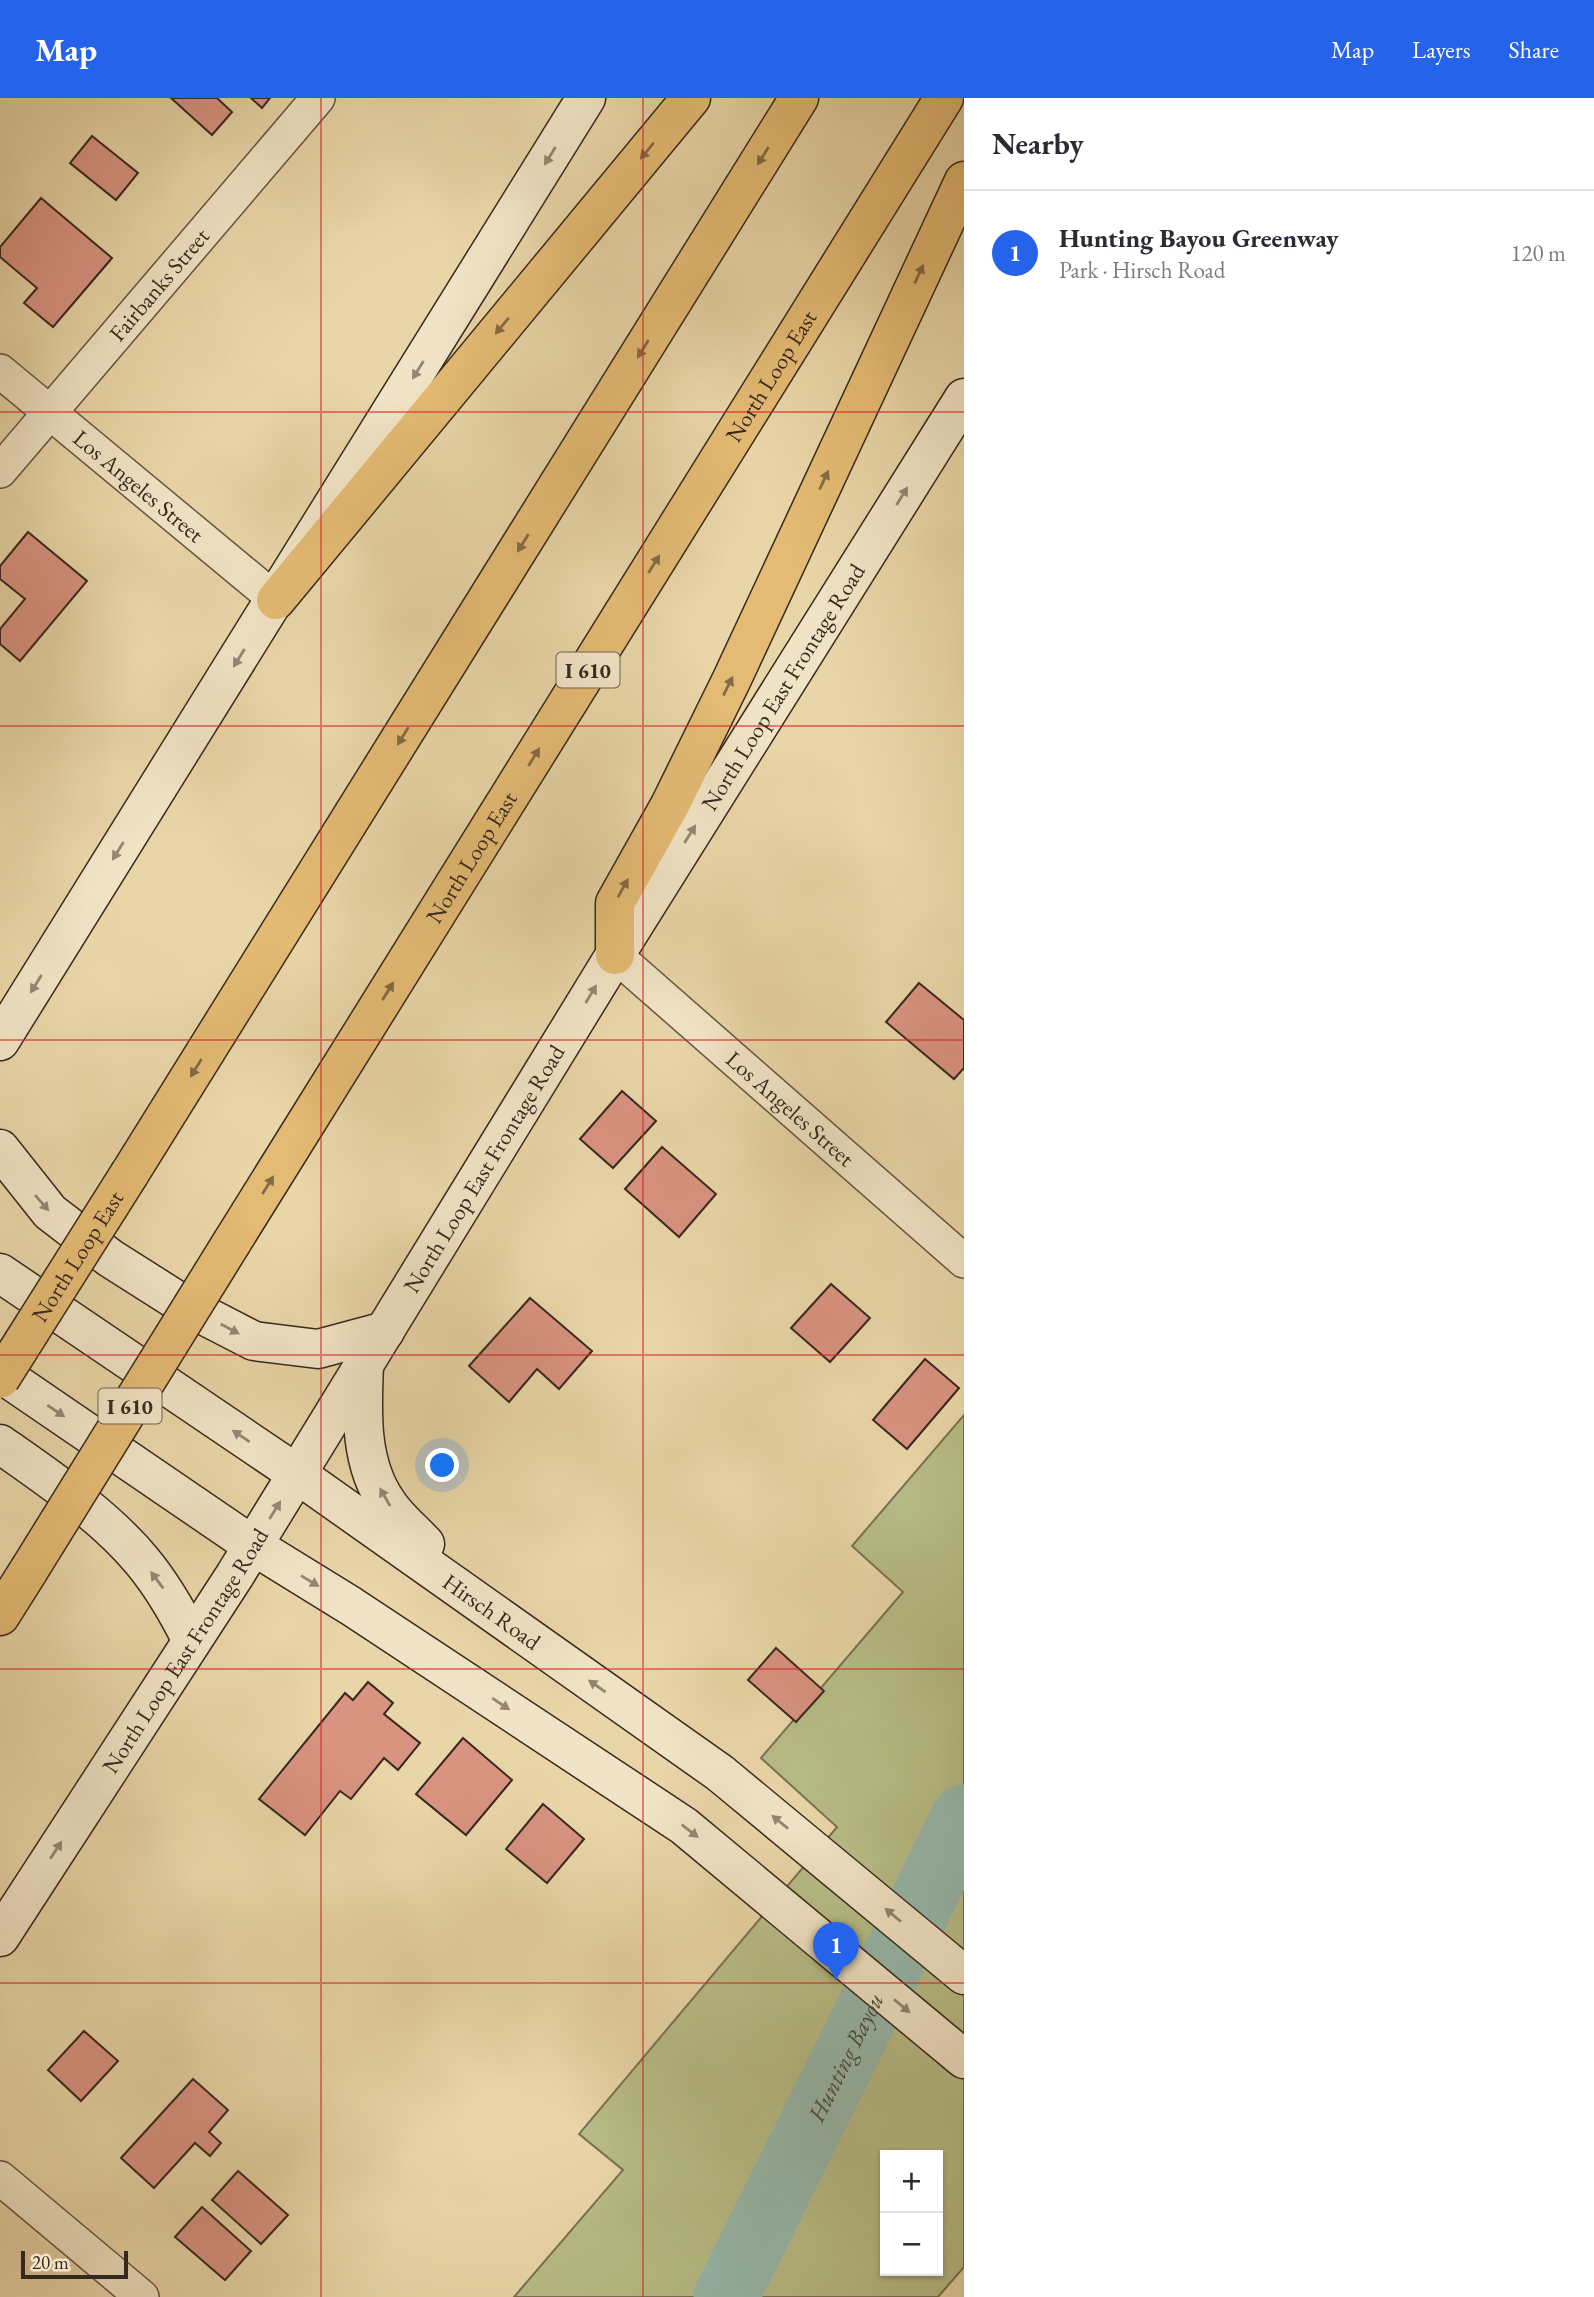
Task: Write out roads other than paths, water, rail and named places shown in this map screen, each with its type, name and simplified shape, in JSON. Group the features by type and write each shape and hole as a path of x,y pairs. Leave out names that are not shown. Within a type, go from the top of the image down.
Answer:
{"highway":[{"path":"276,600 691,98"},
{"name":"North Loop East","path":"0,1379 799,98"},
{"name":"North Loop East","path":"0,1616 944,98"},
{"path":"615,954 615,902 670,805 731,681 964,181"}],"main road":[{"path":"0,1041 586,98"},
{"name":"North Loop East Frontage Road","path":"0,1937 297,1474 615,954 964,398"},
{"path":"0,1149 50,1212 110,1258 184,1305 254,1341 318,1349 385,1331"},
{"name":"Hirsch Road","path":"0,1273 297,1474 720,1773 964,1975"},
{"path":"365,1364 362,1412 365,1444 387,1503 479,1602"},
{"path":"0,1373 252,1545 375,1621 684,1826 813,1930 964,2059"},
{"path":"0,1444 66,1490 141,1559 167,1594 191,1639"}],"street":[{"name":"Fairbanks Street","path":"0,471 317,98"},
{"name":"Los Angeles Street","path":"0,371 276,600"},
{"name":"Los Angeles Street","path":"615,954 964,1261"},
{"path":"0,2178 142,2297"}],"waterway":[{"name":"Hunting Bayou","path":"726,2297 964,1817"}],"place":[{"name":"Hunting Bayou Greenway","path":"836,1980"}]}
